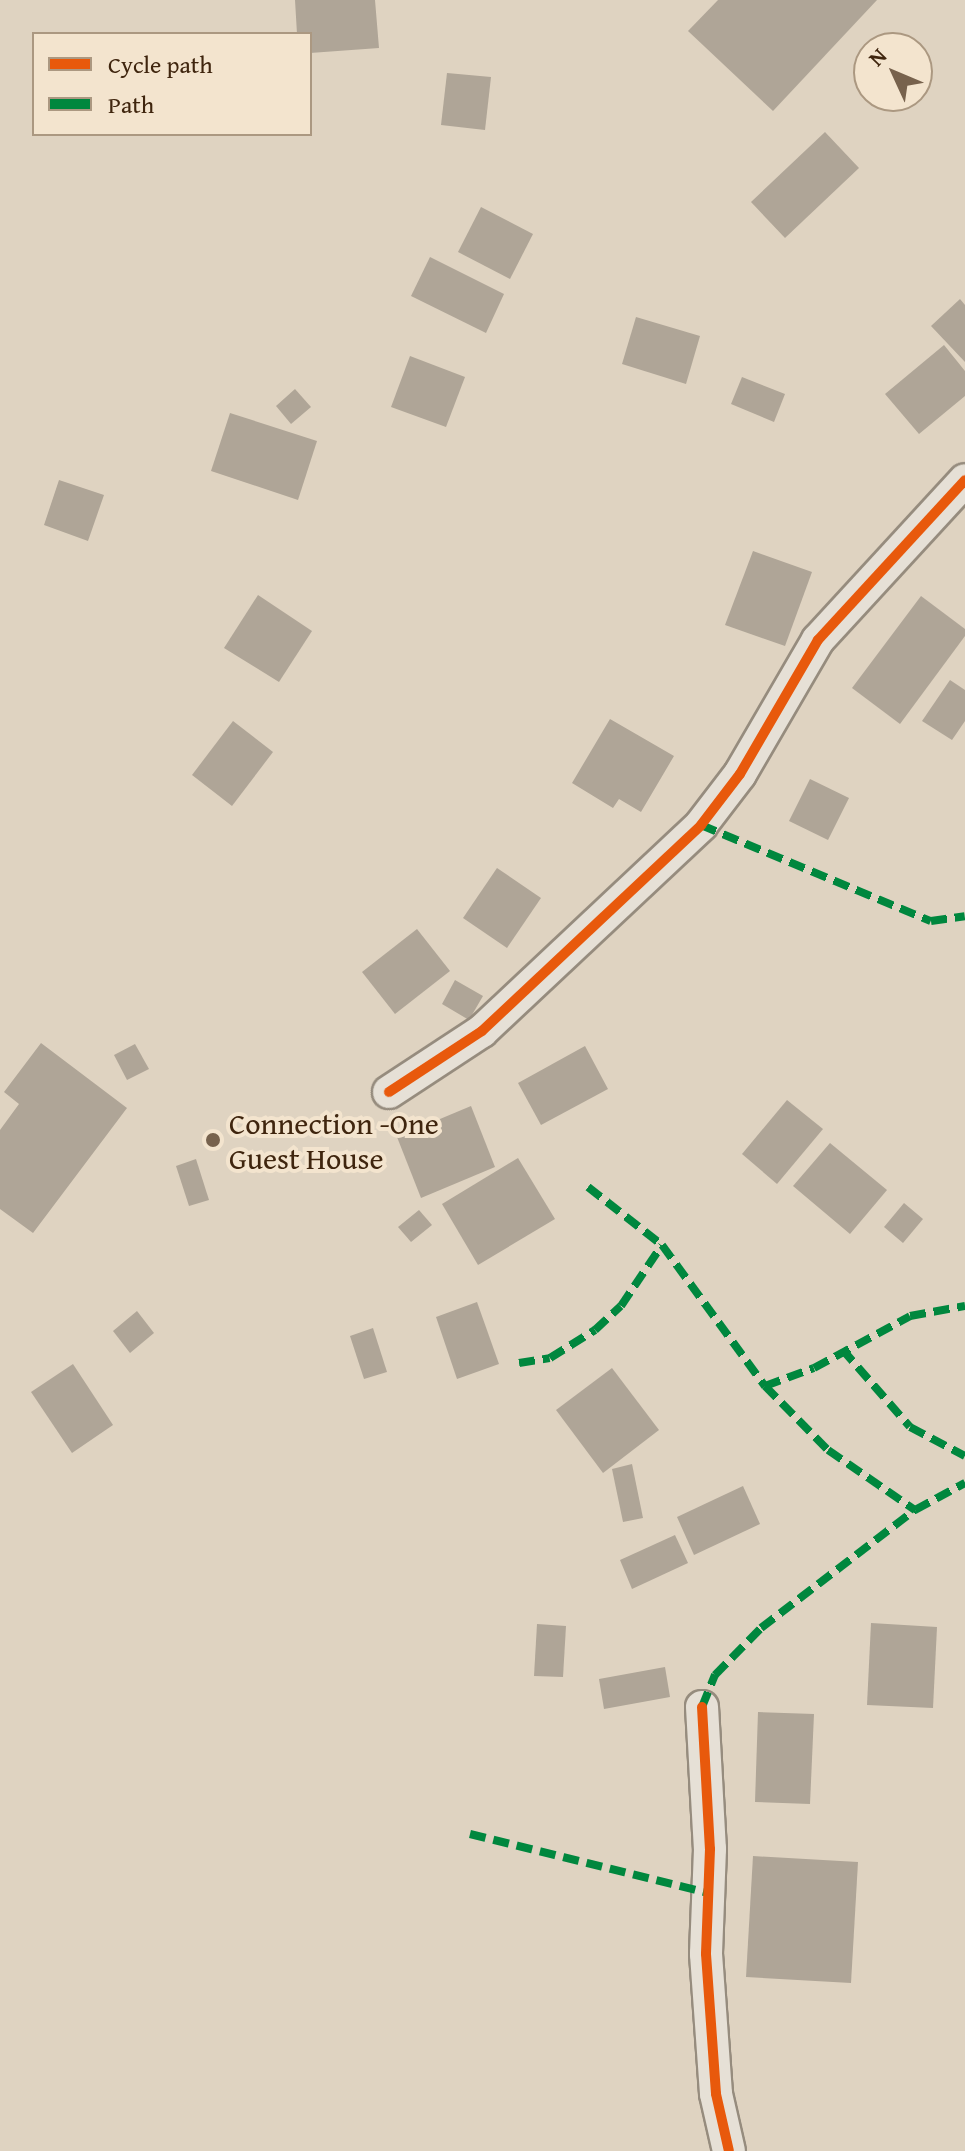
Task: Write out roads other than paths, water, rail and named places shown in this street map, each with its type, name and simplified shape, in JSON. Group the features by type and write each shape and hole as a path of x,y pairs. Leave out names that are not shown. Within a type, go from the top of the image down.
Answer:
{"street":[{"path":"389,1092 482,1031 692,835 740,774 818,640 965,480"},
{"path":"702,1707 710,1849 706,1954 716,2094 729,2151"}],"place":[{"name":"Connection -One Guest House","path":"213,1140"}]}
